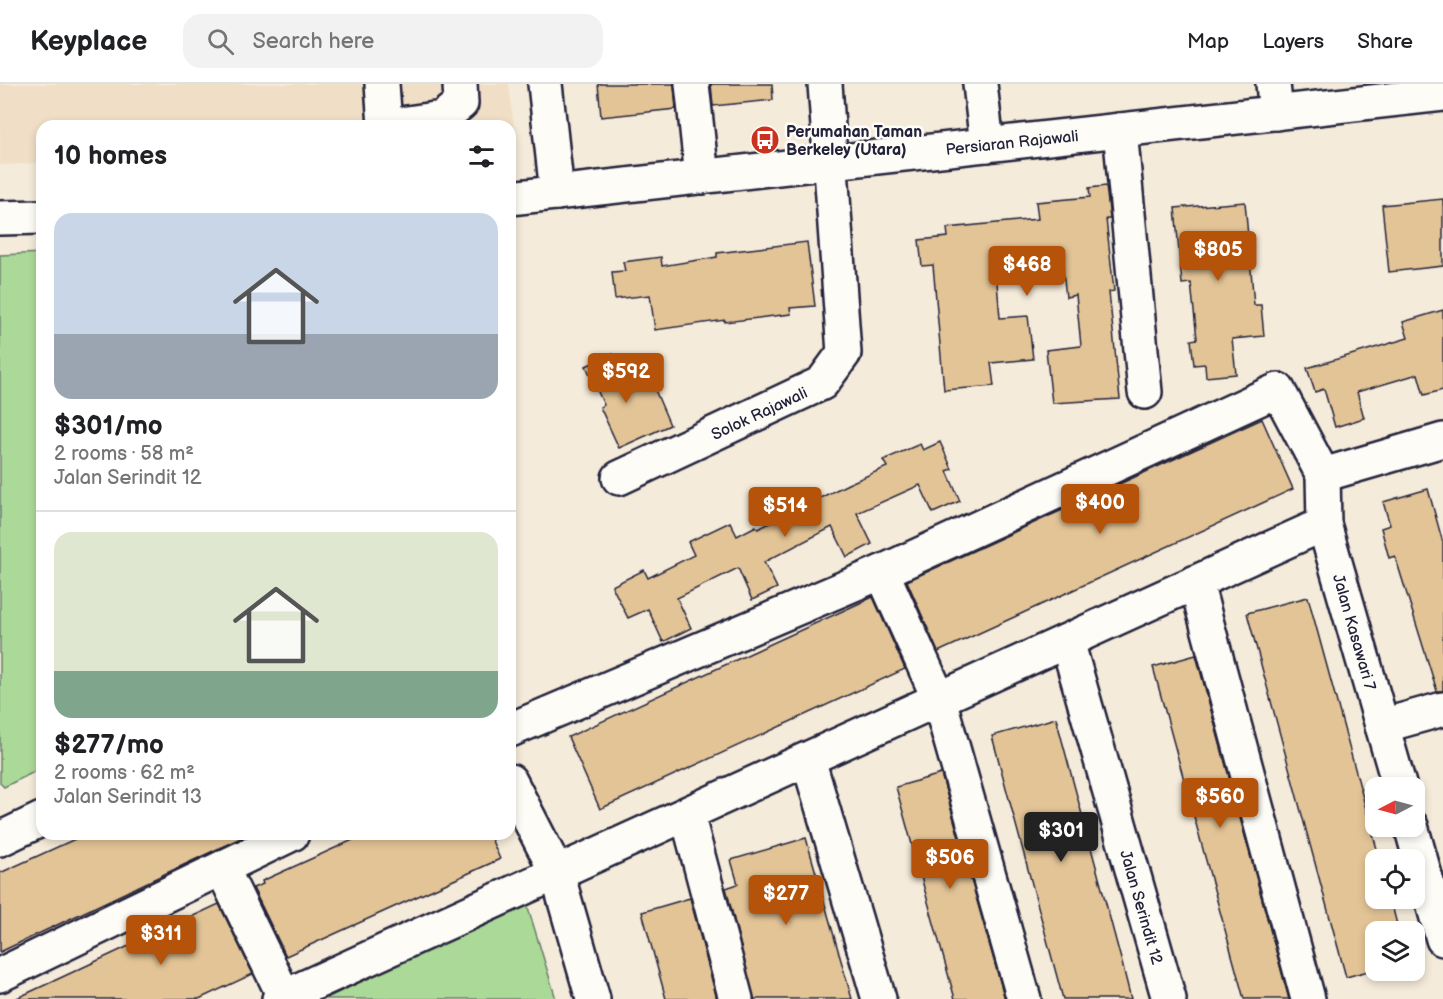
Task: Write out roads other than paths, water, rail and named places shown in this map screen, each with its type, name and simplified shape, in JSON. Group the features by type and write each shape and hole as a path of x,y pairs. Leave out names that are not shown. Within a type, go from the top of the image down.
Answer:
{"street":[{"path":"382,84 385,120"},
{"path":"428,120 442,118 461,103 460,84"},
{"path":"545,84 557,193"},
{"path":"692,84 702,177"},
{"name":"Solok Rajawali","path":"620,478 822,383 844,353 825,84"},
{"path":"980,84 987,145"},
{"name":"Persiaran Rajawali","path":"516,197 1120,130 1274,98 1443,94"},
{"path":"1120,130 1145,392"},
{"path":"0,218 36,217"},
{"path":"516,727 882,572 1278,390 1323,475 1443,440"},
{"name":"Jalan Kasawari 7","path":"1323,475 1324,524 1397,777"},
{"path":"222,868 281,998 1324,524"},
{"path":"882,572 939,699 1024,999"},
{"path":"1196,583 1308,999"},
{"name":"Jalan Serindit 12","path":"1067,641 1168,999"},
{"path":"1382,726 1443,710"},
{"path":"808,759 879,999"},
{"path":"516,793 557,873 593,999"},
{"path":"687,814 736,999"},
{"path":"0,838 36,822"},
{"path":"1414,837 1443,939"},
{"path":"0,975 280,840"}],"place":[{"name":"Perumahan Taman Berkeley (Utara)","path":"765,140"}]}
